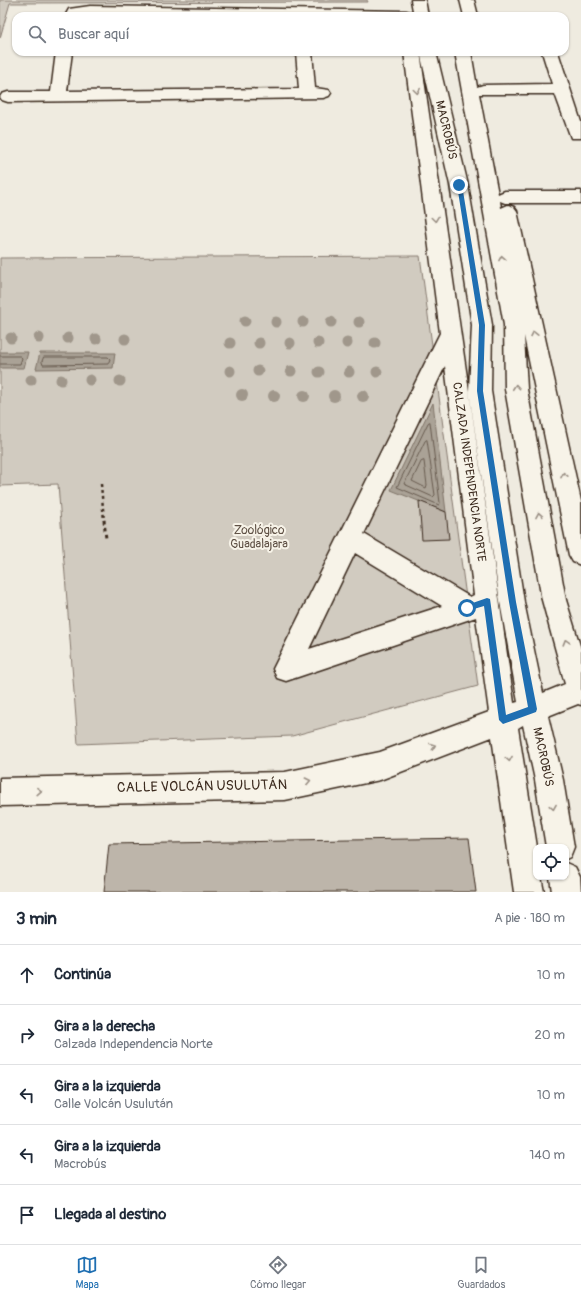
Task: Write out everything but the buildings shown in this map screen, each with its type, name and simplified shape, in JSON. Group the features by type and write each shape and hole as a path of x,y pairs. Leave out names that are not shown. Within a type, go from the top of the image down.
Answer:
{"street":[{"path":"403,0 405,12"},
{"path":"418,0 420,12"},
{"path":"467,0 470,12"},
{"path":"82,12 90,10 174,12"},
{"path":"58,96 63,56"},
{"path":"304,56 307,93"},
{"name":"CALZADA INDEPENDENCIA NORTE","path":"413,56 450,334 477,605 503,720 529,892"},
{"name":"MACROBÚS","path":"429,56 459,185 482,325 480,391 512,602 533,709 549,780 560,844"},
{"path":"464,56 514,325 516,388 551,584 554,600 581,692"},
{"path":"478,56 483,90 505,197 581,554"},
{"path":"551,56 577,134"},
{"path":"483,90 561,89"},
{"path":"8,97 323,93"},
{"path":"505,197 581,197"},
{"path":"450,334 286,669 477,605"},
{"path":"351,538 477,605"},
{"name":"CALLE VOLCÁN USULUTÁN","path":"0,792 285,786 380,766 581,692"},
{"path":"565,880 567,892"}],"path":[{"path":"101,484 106,539"}],"green space":[{"path":"0,0 367,0 368,2 10,3 0,38"},
{"name":"Zoológico Guadalajara","path":"420,256 478,686 292,736 78,744 58,484 0,486 0,258"}],"water":[{"path":"0,352 28,352 24,368 0,368"},
{"path":"40,353 115,353 113,368 36,369"},
{"path":"433,403 446,512 391,490"}],"route":[{"path":"459,185 482,325 480,391 512,602 533,709 503,720 487,602 467,608"}]}
